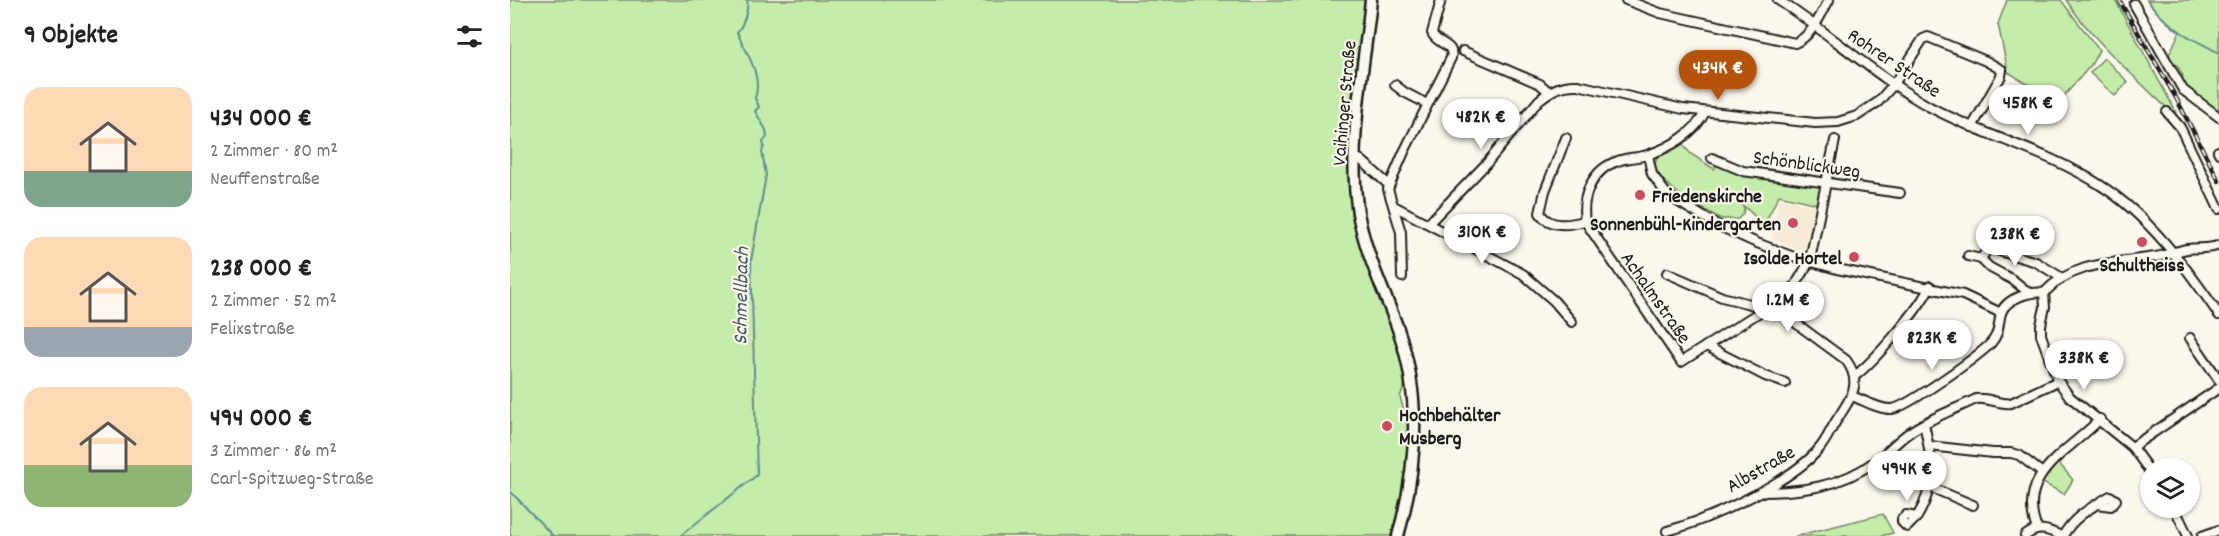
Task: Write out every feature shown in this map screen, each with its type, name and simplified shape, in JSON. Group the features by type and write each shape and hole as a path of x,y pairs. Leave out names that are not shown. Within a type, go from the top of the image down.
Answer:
{"main road":[{"name":"Vaihinger Straße","path":"1371,0 1354,157 1359,214 1366,248 1391,312 1408,366 1413,392 1415,433 1411,481 1398,536"}],"street":[{"path":"1402,277 1401,232 1390,198 1389,185 1452,53 1447,45 1433,36 1432,30 1441,0"},
{"path":"1626,0 1660,13 1795,43 1815,26 1829,0"},
{"name":"Rohrer Straße","path":"1778,0 1893,84 1929,106 2070,169 2100,184 2126,202 2172,253 2219,315"},
{"path":"2134,4 2183,90 2219,117"},
{"path":"1429,223 1438,211 1487,163 1530,110 1549,92 1560,87 1578,85 1672,107 1705,112 1815,123 1838,122 1868,110 1893,84 1923,39 1928,37 2001,68 2001,76 1972,127"},
{"path":"1463,51 1540,84 1549,92"},
{"path":"1395,85 1427,104"},
{"path":"2167,111 2180,127 2219,209"},
{"path":"1566,138 1545,191 1540,213 1545,220 1560,225 1585,221 1583,212 1586,193 1596,176 1617,161 1648,155 1680,139 1700,122 1705,112"},
{"path":"1835,140 1809,262 1791,293 1788,309 1790,315 1797,324 1846,360 1855,376 1920,304 1930,286"},
{"path":"1648,155 1652,174 1665,192 1717,225 1809,262 1930,286 1963,295 2001,314"},
{"path":"1354,157 1361,160 1389,185"},
{"name":"Schönblickweg","path":"1712,158 1743,171 1900,193"},
{"path":"1394,206 1523,274 1554,301 1572,322"},
{"name":"Achalmstraße","path":"1585,221 1682,362 1706,346"},
{"path":"1968,256 1981,259 1989,267 2013,280 2028,292 2044,293 2062,278 2088,266 2219,245"},
{"path":"1981,259 1987,250 1993,249 2036,262 2062,278"},
{"path":"1667,273 1732,300 1766,309 1788,309"},
{"path":"1852,396 1889,409 1901,406 1951,375 1987,347 1998,333 2001,314 2005,307 2028,292"},
{"path":"2044,293 2042,335 2058,381 2070,397 2100,419 2132,447 2140,458"},
{"path":"1706,346 1766,309"},
{"path":"2190,338 2219,380"},
{"path":"1706,346 1765,376 1785,383"},
{"name":"Albstraße","path":"1667,531 1688,525 1759,492 1788,475 1820,448 1852,396 1855,376"},
{"path":"1759,492 1802,490 1835,483 1874,462 1909,433 1924,424 1976,399 2011,403 2058,381"},
{"path":"2132,447 2219,388"},
{"path":"2037,529 2032,501 2033,490 2041,472 2100,419"},
{"path":"1917,517 1930,488 1932,471 1924,424"},
{"path":"1929,446 2011,453 2019,455 2041,472"},
{"path":"1930,488 1973,505"},
{"path":"2025,536 2037,529 2046,529 2062,536 2074,520 2098,504"},
{"path":"2179,518 2188,536"},
{"path":"2202,536 2219,530"}],"shaded area":[{"name":"Sonnenbühl-Kindergarten","path":"1779,198 1815,206 1808,244 1803,252 1771,239"}],"green space":[{"path":"510,0 1368,0 1353,201 1399,344 1407,379 1400,397 1404,411 1412,417 1405,484 1391,536 510,536"},
{"path":"2007,0 2061,0 2099,50 2091,65 2058,103 2008,72 1998,24"},
{"path":"2066,0 2115,0 2176,112 2172,113 2116,59 2077,16"},
{"path":"2147,0 2219,0 2219,113 2189,93 2180,81 2183,76 2177,65 2171,63 2168,57 2180,31 2161,16"},
{"path":"2104,58 2128,82 2115,96 2090,73"},
{"path":"1682,144 1691,154 1714,169 1718,163 1822,185 1817,204 1779,195 1766,221 1760,221 1738,201 1744,208 1743,214 1738,219 1721,219 1681,196 1662,179 1654,167 1657,158"},
{"path":"2058,462 2073,480 2064,494 2041,482 2046,473"},
{"path":"1883,514 1893,533 1881,536 1795,536"}],"waterway":[{"name":"Schmellbach","path":"680,536 757,475 751,261 766,175 762,152 763,142 767,137 766,130 755,111 759,107 755,98 757,90 755,73 737,32 745,17 747,0"},
{"path":"2147,0 2171,26 2219,53"},
{"path":"510,491 553,536"}],"railway":[{"path":"2119,0 2175,96 2219,181"}],"place":[{"name":"Friedenskirche","path":"1640,195"},
{"name":"Sonnenbühl-Kindergarten","path":"1793,223"},
{"name":"Schultheiss","path":"2142,242"},
{"name":"Isolde Hortel","path":"1854,257"},
{"name":"Hochbehälter Musberg","path":"1387,426"}]}
